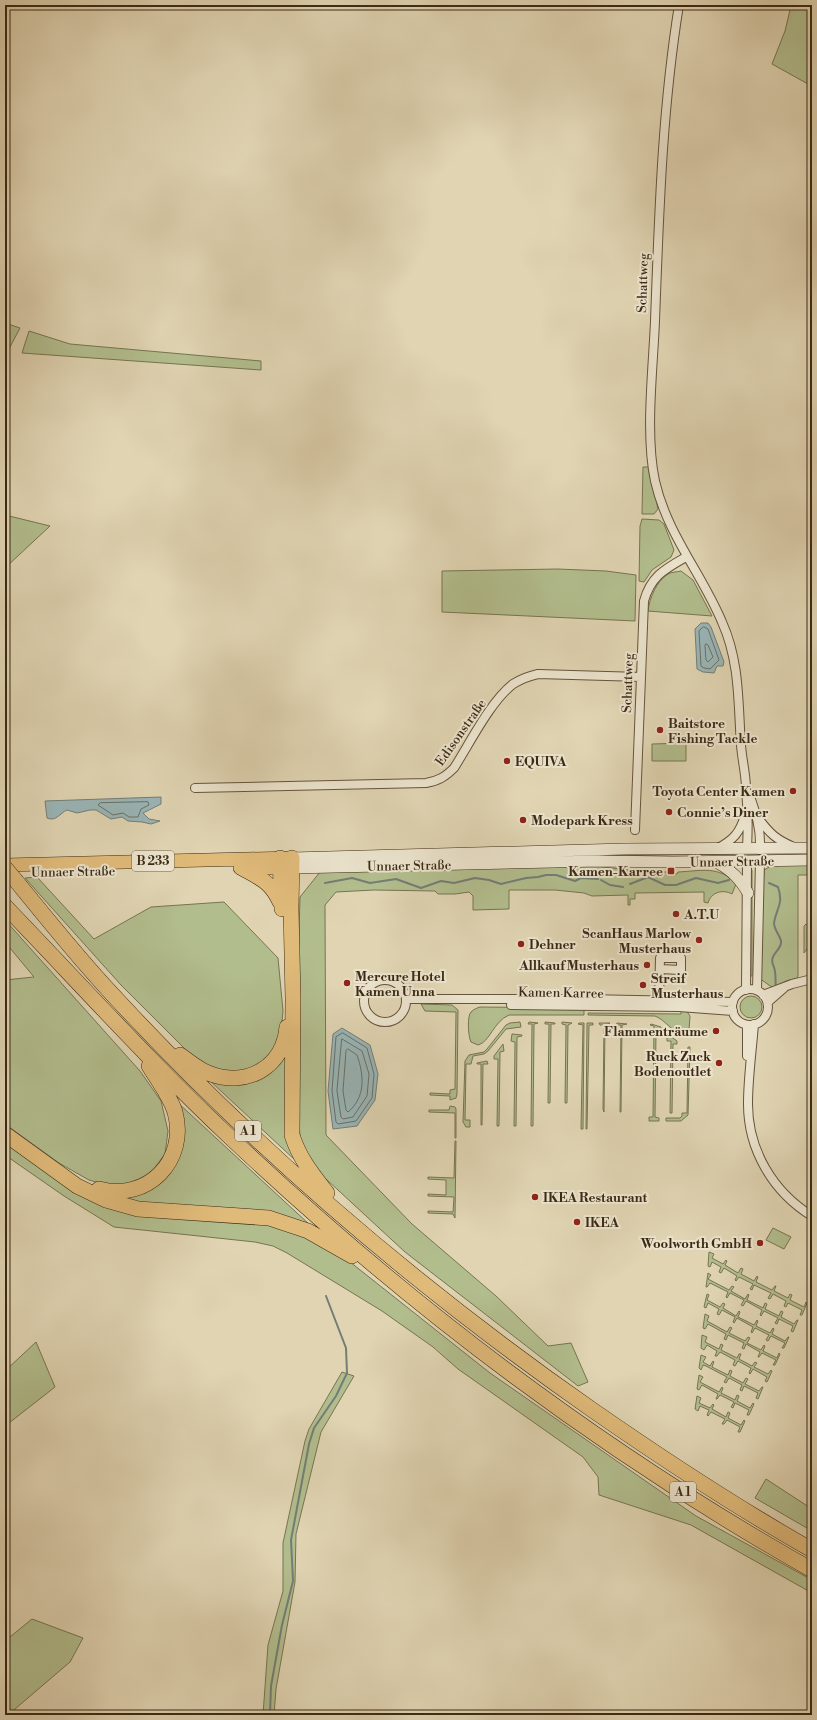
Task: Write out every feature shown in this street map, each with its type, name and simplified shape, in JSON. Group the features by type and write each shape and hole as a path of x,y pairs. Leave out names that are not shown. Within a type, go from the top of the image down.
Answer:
{"highway":[{"path":"151,1035 208,1073 238,1079 253,1075 268,1065 276,1057 285,1042 287,1028 282,906 286,863"},
{"path":"286,863 290,908 293,999 292,1134 296,1149 308,1168 350,1223"},
{"name":"A 1","path":"5,868 111,994 245,1128 350,1223 438,1295 566,1391 652,1451 812,1550"},
{"path":"242,868 266,881 277,895 282,906"},
{"name":"A 1","path":"5,906 138,1047 234,1141 291,1194 384,1274 507,1370 571,1417 725,1519 812,1570"},
{"path":"5,1128 70,1175 98,1189 112,1192 126,1192 140,1188 152,1181 164,1170 172,1156 177,1142 178,1126 175,1111 169,1098 138,1047"},
{"path":"5,1134 77,1186 106,1200 138,1209 269,1218 308,1231 384,1274"}],"main road":[{"name":"Unnaer Straße","path":"5,865 598,861 747,862 760,855 812,848"},
{"name":"Unnaer Straße","path":"5,872 242,868 286,863 625,849 747,849 760,855 812,860"},
{"path":"747,849 747,862"},
{"path":"716,862 733,872 739,878 748,893"}],"street":[{"name":"Schattweg","path":"679,5 667,89 662,147 651,436 652,460 660,501 686,557 712,599 732,647 738,685 741,747 746,788 747,849"},
{"name":"Schattweg","path":"635,830 643,615 647,592 651,584 662,571 686,557"},
{"name":"Edisonstraße","path":"195,788 426,783 436,781 446,776 454,768 502,694 513,684 525,677 538,674 641,677"},
{"name":"Schattweg","path":"746,788 757,816 761,835 760,855"},
{"name":"Schattweg","path":"715,849 730,842 738,833 747,809"},
{"name":"Schattweg","path":"757,816 768,832 781,841 799,849"},
{"path":"760,855 763,996 767,1013 764,1018 751,1024 739,1021 732,1011 733,1002 738,994 746,990 763,996 812,980"},
{"path":"746,990 748,893 747,862"},
{"path":"659,1004 660,969"},
{"path":"384,980 393,981 400,986 406,999 405,1008 400,1016 387,1021 373,1017 367,1010 365,1002 366,993 371,985 384,980"},
{"name":"Kamen Karree","path":"406,999 463,1000 473,1004 659,1004 733,1002"},
{"name":"Kamen Karree","path":"659,1004 732,1011"},
{"path":"751,1024 748,1066 749,1119 751,1132 759,1157 770,1178 793,1203 812,1216"}],"green space":[{"path":"774,5 812,5 812,74 808,84 772,64 785,31 790,10"},
{"path":"5,323 20,328 10,347 5,365"},
{"path":"29,331 70,344 261,361 261,370 22,353"},
{"path":"643,467 649,467 658,509 654,514 642,514"},
{"path":"5,515 50,526 5,568"},
{"path":"642,519 659,520 664,524 674,550 671,557 652,570 644,582 639,581 640,526"},
{"path":"558,569 606,571 636,575 635,621 442,612 442,571"},
{"path":"681,571 693,580 712,616 648,611 652,595 660,581 669,573"},
{"path":"686,743 686,761 652,761 652,744"},
{"path":"735,852 735,854 604,856 604,854"},
{"path":"812,863 812,877 807,875 798,875 798,976 797,978 786,981 773,988 759,978 764,870 773,865"},
{"path":"595,866 645,872 671,872 673,874 677,874 678,872 709,870 723,874 736,884 732,894 729,892 718,892 712,896 708,903 704,902 704,892 635,893 635,899 630,899 630,905 628,905 628,895 592,896 584,893 555,890 509,890 509,909 473,910 473,896 469,892 438,894 435,891 374,890 336,892 325,905 326,1135 412,1224 496,1296 548,1346 571,1343 588,1382 578,1386 405,1252 312,1166 300,1137 297,1085 300,897 320,872"},
{"path":"749,870 752,870 752,976 749,976"},
{"path":"37,877 94,939 151,907 224,902 278,958 283,1011 280,1041 265,1062 242,1074 217,1072 193,1057 121,985 25,878"},
{"path":"5,920 140,1071 161,1101 168,1131 165,1154 153,1170 134,1184 113,1187 89,1180 59,1163 5,1124 5,980 34,977 5,942"},
{"path":"806,924 812,928 812,942 804,953 804,926"},
{"path":"751,996 759,999 762,1007 759,1015 751,1018 743,1015 740,1007 743,999"},
{"path":"421,1004 452,1005 458,1010 456,1098 450,1100 450,1096 430,1095 430,1093 450,1094 450,1090 455,1089 456,1012 425,1011"},
{"path":"480,1007 584,1008 584,1015 509,1015 499,1022 486,1040 478,1045 471,1042 468,1022 471,1012"},
{"path":"681,1010 686,1010 690,1016 689,1030 683,1034 679,1033 655,1016 588,1015 588,1013 681,1014"},
{"path":"520,1022 521,1027 506,1029 488,1051 484,1054 473,1056 471,1064 466,1064 465,1120 470,1120 470,1127 466,1127 463,1122 465,1061 469,1055 484,1052 506,1025"},
{"path":"529,1022 538,1023 534,1024 533,1126 531,1126 532,1024 528,1024"},
{"path":"545,1022 555,1023 551,1024 550,1103 548,1103 549,1024 545,1024"},
{"path":"562,1022 572,1023 568,1025 567,1103 565,1103 566,1025 562,1024"},
{"path":"584,1023 583,1129 581,1129 583,1025 578,1024"},
{"path":"587,1023 593,1023 593,1025 589,1025 586,1129"},
{"path":"599,1023 610,1023 605,1025 604,1112 604,1025 600,1025"},
{"path":"617,1023 627,1024 622,1025 621,1112 621,1025 616,1025"},
{"path":"650,1025 661,1027 661,1031 656,1031 655,1117 659,1118 659,1121 649,1121 649,1117 653,1117 654,1026"},
{"path":"512,1034 522,1035 517,1037 516,1126 514,1126 515,1042 511,1041"},
{"path":"667,1034 677,1041 677,1044 673,1044 672,1113 670,1113 671,1041 667,1041"},
{"path":"503,1044 504,1051 500,1052 499,1126 497,1126 498,1059 494,1059 494,1056"},
{"path":"288,1046 296,1161 208,1079 240,1082"},
{"path":"688,1047 690,1047 688,1115 681,1121 666,1121 666,1118 680,1118 682,1113 687,1113"},
{"path":"487,1061 488,1064 483,1064 481,1125 481,1064 477,1063"},
{"path":"176,1101 310,1225 142,1204 120,1196 175,1157"},
{"path":"450,1106 455,1107 456,1109 456,1138 455,1113 429,1112 429,1110 449,1110"},
{"path":"5,1139 115,1208 268,1224 305,1235 340,1254 490,1373 696,1516 812,1580 812,1593 691,1525 599,1495 598,1477 583,1457 458,1369 433,1347 382,1311 287,1253 273,1246 255,1242 114,1227 64,1196 5,1155"},
{"path":"455,1141 455,1218 453,1214 428,1213 428,1211 453,1212 454,1197 428,1196 428,1194 446,1195 446,1180 428,1179 428,1177 454,1178"},
{"path":"773,1228 791,1237 784,1249 766,1240"},
{"path":"709,1252 714,1254 712,1258 723,1264 726,1260 725,1265 738,1273 741,1268 743,1269 741,1274 754,1281 757,1276 756,1282 772,1290 776,1286 774,1291 788,1298 790,1294 792,1295 790,1300 804,1307 806,1302 807,1303 802,1315 800,1315 802,1310 788,1303 786,1307 784,1306 786,1301 773,1294 770,1299 768,1298 771,1293 754,1285 752,1290 750,1289 753,1284 739,1277 736,1281 737,1276 724,1268 721,1273 719,1272 721,1267 712,1262 710,1267 708,1266"},
{"path":"708,1273 711,1275 708,1279 729,1290 732,1286 734,1287 731,1291 745,1299 748,1294 747,1300 763,1308 765,1303 767,1304 765,1309 779,1316 781,1311 783,1312 781,1317 794,1324 798,1320 793,1332 791,1331 793,1326 779,1319 777,1324 775,1323 778,1318 764,1311 761,1316 762,1310 746,1301 743,1306 741,1305 744,1300 730,1293 727,1298 728,1292 710,1283 706,1287"},
{"path":"707,1294 709,1295 707,1300 720,1307 723,1303 725,1304 723,1308 736,1316 739,1311 738,1317 754,1325 757,1320 756,1326 770,1333 773,1328 772,1334 785,1341 789,1337 784,1348 782,1348 785,1343 771,1336 768,1341 766,1340 769,1335 755,1328 752,1333 753,1327 737,1318 734,1323 735,1317 722,1310 719,1315 717,1314 719,1309 708,1303 706,1308 704,1307"},
{"path":"705,1314 709,1316 707,1321 727,1332 730,1327 732,1328 729,1333 745,1341 748,1337 750,1338 747,1343 761,1350 764,1345 763,1351 777,1358 779,1353 780,1354 775,1365 773,1365 776,1360 762,1353 758,1357 760,1352 746,1344 744,1349 742,1348 744,1343 728,1335 726,1340 724,1339 726,1334 708,1324 705,1329 703,1328"},
{"path":"702,1335 707,1337 705,1342 719,1349 721,1344 723,1345 721,1350 737,1358 739,1354 741,1354 739,1359 752,1366 755,1362 757,1363 754,1367 768,1374 771,1370 772,1371 767,1382 765,1381 767,1377 753,1369 750,1374 751,1368 738,1361 735,1366 733,1365 735,1360 720,1352 717,1356 715,1356 717,1351 707,1345 704,1350 701,1348"},
{"path":"36,1342 55,1387 9,1423 5,1418 5,1371"},
{"path":"701,1355 706,1357 703,1362 710,1366 713,1361 712,1367 728,1375 730,1370 732,1371 730,1376 743,1383 746,1378 748,1379 745,1384 759,1391 763,1387 758,1399 756,1398 758,1393 744,1386 742,1391 740,1390 742,1385 729,1378 726,1383 724,1382 727,1377 706,1366 703,1365 701,1370 699,1368"},
{"path":"342,1372 354,1376 321,1432 296,1534 295,1582 276,1689 274,1715 263,1715 268,1645 283,1591 283,1543 305,1441 309,1429"},
{"path":"699,1375 703,1377 700,1382 719,1392 722,1387 721,1393 735,1400 737,1395 739,1396 737,1401 750,1408 753,1403 754,1404 749,1415 747,1415 749,1410 735,1403 733,1408 731,1407 734,1402 720,1395 716,1399 718,1394 702,1385 699,1390 697,1389"},
{"path":"697,1396 701,1398 699,1403 710,1408 713,1404 712,1409 726,1417 728,1412 730,1413 728,1418 741,1425 744,1420 745,1421 740,1432 738,1432 740,1427 727,1420 724,1424 722,1424 725,1419 711,1412 708,1416 709,1410 700,1406 698,1411 695,1409"},
{"path":"766,1479 812,1509 812,1531 755,1498"},
{"path":"32,1619 83,1638 70,1662 8,1715 5,1715 5,1641"}],"water":[{"path":"701,623 708,623 711,627 724,662 723,666 717,666 714,673 703,672 697,669 695,629"},
{"path":"161,797 161,804 143,813 149,819 160,821 151,824 128,821 122,817 111,819 96,810 77,813 67,810 55,818 50,819 47,818 45,801"},
{"path":"342,1028 370,1045 378,1074 375,1100 357,1126 333,1129 328,1091 333,1034"}],"waterway":[{"path":"325,883 352,878 370,883 396,879 421,888 441,881 454,883 475,878 501,884 546,875 556,875 575,881 581,878 598,879"},
{"path":"630,884 648,877 665,885 676,885 696,878 718,883 729,880"},
{"path":"601,880 610,885 623,887"},
{"path":"769,883 778,887 780,893 780,902 774,923 781,943 772,959 775,970 776,987"},
{"path":"270,1715 271,1686 282,1625 293,1581 291,1540 309,1444 314,1428 336,1396 347,1373 346,1348 326,1296"}],"place":[{"name":"Baitstore Fishing Tackle","path":"660,730"},
{"name":"EQUIVA","path":"507,761"},
{"name":"Toyota Center Kamen","path":"793,791"},
{"name":"Connie’s Diner","path":"669,812"},
{"name":"Modepark Kress","path":"523,820"},
{"name":"Kamen-Karree","path":"671,871"},
{"name":"A.T.U","path":"676,914"},
{"name":"ScanHaus Marlow Musterhaus","path":"699,940"},
{"name":"Dehner","path":"521,944"},
{"name":"Allkauf Musterhaus","path":"647,965"},
{"name":"Mercure Hotel Kamen Unna","path":"347,983"},
{"name":"Streif Musterhaus","path":"643,985"},
{"name":"Flammenträume","path":"716,1031"},
{"name":"Ruck Zuck Bodenoutlet","path":"719,1063"},
{"name":"IKEA Restaurant","path":"535,1197"},
{"name":"IKEA","path":"577,1222"},
{"name":"Woolworth GmbH","path":"760,1243"}]}
